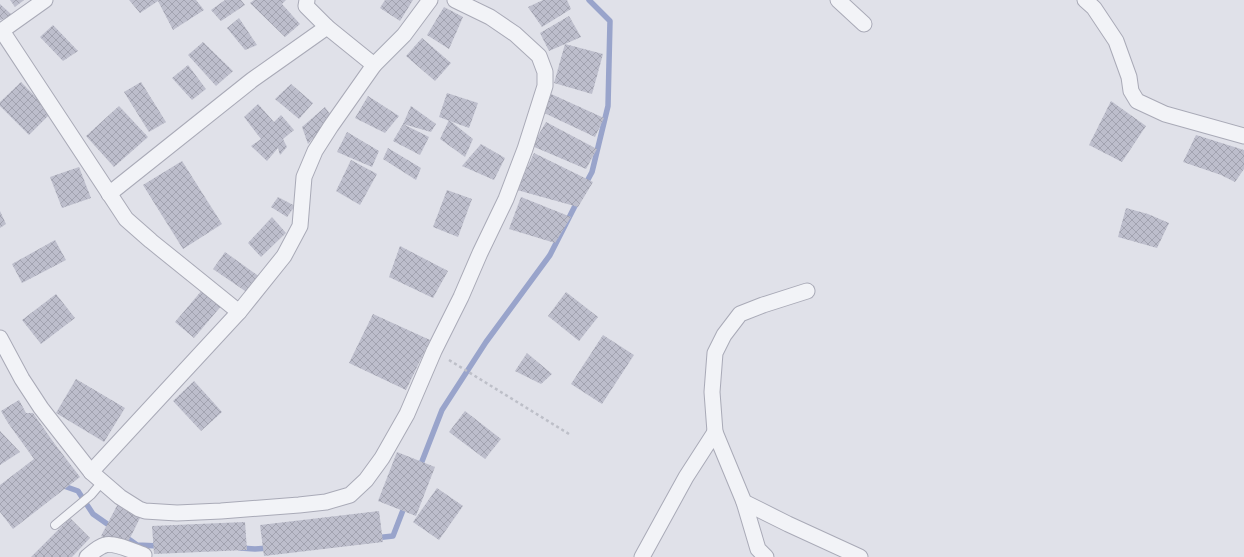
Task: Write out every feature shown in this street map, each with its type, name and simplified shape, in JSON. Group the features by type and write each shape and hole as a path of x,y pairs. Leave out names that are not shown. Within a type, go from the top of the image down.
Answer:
{"street":[{"path":"45,0 1,32 126,218 151,242 239,312"},
{"path":"307,0 306,6 327,27 374,65"},
{"path":"96,477 239,312 284,256 300,226 304,177 315,151 374,65 404,35 430,0"},
{"path":"0,338 22,379 41,408 96,477 120,497 139,509 145,511 177,513 299,505 326,502 350,495 366,480 382,458 406,414 434,350 461,297 480,253 506,200 525,149 544,86 545,72 538,56 516,34 490,17 456,0"},
{"path":"838,0 864,24"},
{"path":"1085,0 1094,8 1116,41 1129,77 1131,91 1137,101 1165,114 1244,136"},
{"path":"109,194 252,80 327,27"},
{"path":"766,557 758,549 744,502 715,432 712,392 715,353 724,335 740,314 763,305 807,292"},
{"path":"642,557 686,477 715,432"},
{"path":"744,502 860,557"},
{"path":"87,557 99,548 110,544 144,555"}],"lane":[{"path":"55,525 91,495 96,477"}],"path":[{"path":"457,365 569,434"}],"building":[{"path":"10,0 24,0 15,7"},
{"path":"129,0 196,0 204,10 173,30 158,1 140,13"},
{"path":"225,0 241,0 245,5 221,21 211,10"},
{"path":"254,0 286,0 282,4 300,24 285,37 250,3"},
{"path":"385,0 413,0 400,21 380,8"},
{"path":"543,0 567,0 571,9 542,27 528,7"},
{"path":"0,4 12,15 0,20"},
{"path":"444,7 463,17 449,49 427,35"},
{"path":"569,16 581,37 549,51 540,33"},
{"path":"239,18 257,45 245,50 227,28"},
{"path":"53,25 78,51 63,61 40,37"},
{"path":"422,38 451,63 435,81 406,56"},
{"path":"203,42 233,71 216,86 188,55"},
{"path":"565,44 603,54 592,94 554,83"},
{"path":"188,65 206,89 192,100 172,78"},
{"path":"21,82 51,113 29,135 0,106 0,102"},
{"path":"141,82 166,122 149,132 124,92"},
{"path":"291,84 313,103 299,119 275,99"},
{"path":"447,93 478,103 469,128 439,117"},
{"path":"549,93 604,118 595,137 540,111"},
{"path":"368,96 399,116 385,133 355,118"},
{"path":"1111,101 1146,126 1122,162 1089,145"},
{"path":"258,104 274,122 281,115 294,130 283,139 287,147 280,155 278,148 267,161 251,146 261,139 244,117"},
{"path":"119,106 148,137 114,167 86,136"},
{"path":"411,106 436,124 431,132 403,124"},
{"path":"325,107 332,117 308,144 302,127"},
{"path":"449,120 473,139 465,157 440,139"},
{"path":"546,122 597,149 586,169 532,146"},
{"path":"403,124 429,137 420,155 393,141"},
{"path":"347,132 379,151 372,167 337,152"},
{"path":"1196,135 1244,150 1244,169 1235,182 1221,175 1183,162"},
{"path":"481,144 505,158 494,180 462,166"},
{"path":"388,148 421,168 416,180 383,159"},
{"path":"534,153 593,182 578,207 517,190"},
{"path":"351,160 377,174 360,205 336,191"},
{"path":"182,161 222,224 183,249 143,185"},
{"path":"79,167 91,198 62,208 50,177"},
{"path":"447,190 472,199 458,237 433,227"},
{"path":"278,197 295,206 287,217 271,207"},
{"path":"521,197 571,217 555,243 509,229"},
{"path":"1126,208 1148,214 1169,223 1157,248 1118,237"},
{"path":"0,211 6,224 0,228"},
{"path":"272,217 286,233 261,257 248,243"},
{"path":"55,240 66,260 22,283 12,264"},
{"path":"400,246 448,271 433,298 389,277"},
{"path":"225,252 260,277 248,293 213,269"},
{"path":"203,289 222,305 194,338 175,322"},
{"path":"566,292 598,317 579,341 548,316"},
{"path":"56,294 75,318 41,344 22,320"},
{"path":"373,314 430,340 406,390 349,363"},
{"path":"603,335 634,355 602,404 571,384"},
{"path":"527,353 552,374 541,384 515,371"},
{"path":"76,379 125,408 104,442 56,413"},
{"path":"194,381 222,412 201,431 173,401"},
{"path":"19,400 26,413 33,413 80,477 13,529 0,512 0,485 34,459 1,411"},
{"path":"465,411 501,439 485,459 449,432"},
{"path":"0,431 20,452 0,465"},
{"path":"397,452 435,467 416,516 378,501"},
{"path":"437,488 463,506 439,540 413,522"},
{"path":"120,500 143,512 125,548 101,536"},
{"path":"379,511 383,542 264,556 260,525"},
{"path":"70,518 90,538 72,557 31,557"},
{"path":"245,522 247,550 154,554 152,526"}],"waterway":[{"path":"585,185 592,172 608,106 610,21 589,0"},
{"path":"419,469 442,410 486,342 550,255 578,200"},
{"path":"61,485 78,491 93,514 113,528"},
{"path":"375,538 393,536 405,505"},
{"path":"123,535 137,545 159,546"},
{"path":"240,548 269,548"}]}
